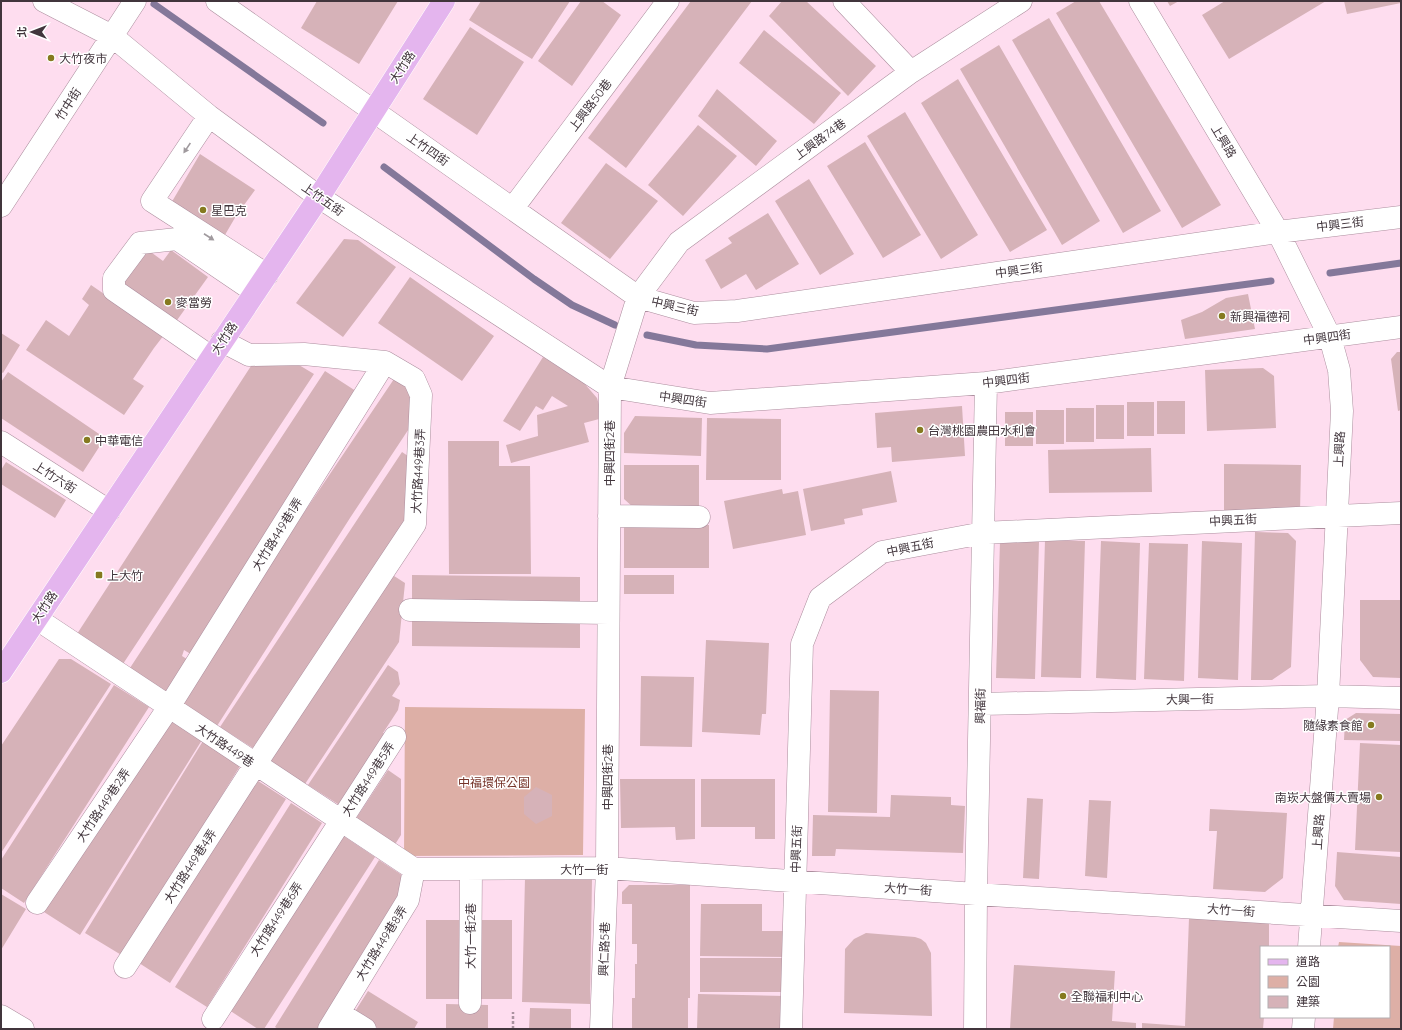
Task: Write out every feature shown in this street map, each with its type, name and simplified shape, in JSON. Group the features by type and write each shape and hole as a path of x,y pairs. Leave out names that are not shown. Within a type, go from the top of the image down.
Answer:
{"main road":[{"name":"大竹路","path":"1,672 319,197 444,1"}],"street":[{"name":"上竹五街","path":"44,1 112,36 208,116 319,197 610,387"},
{"name":"竹中街","path":"1,206 135,1"},
{"name":"上竹四街","path":"217,1 638,297"},
{"name":"上興路50巷","path":"513,208 668,1"},
{"path":"844,1 911,72"},
{"name":"上興路74巷","path":"638,297 679,242 911,72 1021,1"},
{"name":"上興路","path":"1140,1 1278,232 1330,337 1340,370 1342,411 1328,696 1309,946"},
{"path":"208,116 152,201 261,283"},
{"name":"中興三街","path":"638,297 694,313 737,311 1278,232 1401,217"},
{"name":"大竹路449巷3弄","path":"255,765 415,524 421,395 414,378 384,362 304,354 250,355 216,349 114,290 114,278 140,243 177,239 261,283"},
{"name":"中興四街2巷","path":"607,868 610,387 638,297"},
{"name":"中興四街","path":"610,387 710,403 986,383 1401,327"},
{"name":"大竹路449巷1弄","path":"169,707 384,362"},
{"name":"興福街","path":"975,1029 982,532 986,383"},
{"name":"上竹六街","path":"1,442 109,511"},
{"name":"中興五街","path":"791,1029 802,644 820,598 882,552 982,532 1401,513"},
{"path":"609,516 699,516"},
{"path":"410,610 608,613"},
{"name":"大竹路449巷","path":"37,619 414,869"},
{"name":"大興一街","path":"980,704 1328,696 1401,698"},
{"name":"大竹路449巷2弄","path":"37,902 169,707"},
{"name":"大竹路449巷5弄","path":"340,820 395,737"},
{"name":"大竹路449巷4弄","path":"125,967 255,765"},
{"name":"大竹路449巷6弄","path":"213,1018 340,820"},
{"name":"大竹一街","path":"414,869 607,868 976,894 1401,921"},
{"name":"興仁路5巷","path":"601,1029 607,868"},
{"name":"大竹路449巷8弄","path":"365,1029 334,1021 408,900 414,869"},
{"name":"大竹一街2巷","path":"470,1003 471,869"},
{"path":"1,1016 23,1029"},
{"path":"1303,1029 1304,1018"}],"path":[{"path":"512,1029 513,1012"}],"green space":[{"name":"中福環保公園","path":"405,707 585,709 583,855 404,856"},
{"path":"1339,942 1401,946 1401,1029 1333,1029 1334,1018 1390,1018 1390,946 1338,946"}],"building":[{"path":"317,1 398,1 359,64 301,28"},
{"path":"481,1 570,1 532,59 469,20"},
{"path":"581,1 602,1 621,15 572,86 538,61"},
{"path":"691,1 752,1 626,168 588,138"},
{"path":"782,1 806,1 876,66 848,96 769,16"},
{"path":"1076,1 1099,1 1221,205 1182,228 1056,13"},
{"path":"1167,1 1179,1 1170,6"},
{"path":"1225,1 1326,1 1229,59 1202,15"},
{"path":"1344,1 1401,1 1401,3 1347,14"},
{"path":"1049,18 1161,211 1123,233 1012,40"},
{"path":"470,27 524,62 477,135 423,99"},
{"path":"764,30 841,93 814,124 739,63"},
{"path":"999,45 1100,221 1062,245 960,69"},
{"path":"958,79 1047,230 1010,252 921,103"},
{"path":"717,89 777,141 756,166 698,116"},
{"path":"905,112 978,235 941,259 867,136"},
{"path":"698,125 737,156 683,216 648,185"},
{"path":"865,142 921,235 883,258 827,166"},
{"path":"200,154 255,190 236,216 222,240 170,205"},
{"path":"606,163 658,201 610,259 561,223"},
{"path":"809,179 854,254 820,275 775,201"},
{"path":"768,213 799,264 756,290 746,274 721,289 705,260 732,243 728,238"},
{"path":"344,239 358,240 396,267 343,337 296,303"},
{"name":"麥當勞","path":"144,247 163,261 171,250 208,277 175,323 119,282"},
{"path":"410,277 494,336 462,381 378,323"},
{"path":"91,285 164,335 133,379 144,386 124,415 26,350 46,320 69,336 89,305 82,299"},
{"name":"新興福德祠","path":"1248,294 1255,329 1185,339 1181,320 1202,312 1226,298"},
{"path":"1,333 20,345 3,373 1,372"},
{"path":"1397,352 1401,352 1401,410 1398,411 1391,359"},
{"path":"543,357 584,383 597,398 603,418 584,423 589,442 511,463 506,445 538,436 537,415 568,406 552,396 543,410 536,406 520,431 503,421"},
{"path":"299,365 314,374 121,667 75,637 251,366"},
{"path":"1263,368 1274,376 1276,428 1207,431 1205,370"},
{"path":"325,371 362,395 194,656 184,650 182,656 190,661 168,696 128,671"},
{"path":"8,372 105,438 83,472 1,418 1,382"},
{"path":"394,379 416,393 418,415 350,518 217,726 180,702 303,514"},
{"path":"1157,401 1185,401 1185,434 1157,434"},
{"path":"1127,402 1154,402 1154,436 1127,436"},
{"path":"1096,405 1124,405 1124,439 1096,439"},
{"name":"台灣桃園農田水利會","path":"962,406 965,456 892,462 891,447 877,448 875,413"},
{"path":"1066,408 1094,408 1094,442 1066,442"},
{"path":"1036,410 1064,410 1064,444 1036,444"},
{"path":"1005,412 1033,412 1033,446 1005,446"},
{"path":"635,416 702,418 701,456 624,453 624,433"},
{"path":"707,418 781,419 781,480 706,480"},
{"path":"448,441 499,441 499,466 530,466 531,574 449,574"},
{"path":"1151,448 1152,492 1049,493 1048,450"},
{"path":"402,452 414,460 411,514 256,750 220,727"},
{"path":"6,462 66,500 55,518 1,484 1,470"},
{"path":"1224,464 1301,465 1300,513 1224,511"},
{"path":"624,465 699,465 699,508 634,508 624,499"},
{"path":"891,471 897,502 862,509 863,515 844,519 845,524 811,531 803,489"},
{"path":"782,489 783,494 798,491 806,535 733,549 724,501"},
{"path":"624,524 709,525 709,568 624,568"},
{"path":"1255,532 1288,533 1296,541 1291,667 1272,680 1251,680"},
{"path":"1045,540 1085,541 1081,678 1041,677"},
{"path":"1000,541 1039,542 1035,679 996,678"},
{"path":"1101,541 1140,543 1136,680 1096,678"},
{"path":"1202,541 1242,543 1238,680 1198,678"},
{"path":"1149,543 1188,544 1184,681 1144,679"},
{"path":"391,574 405,583 399,642 305,784 267,760"},
{"path":"412,575 580,577 580,603 412,602"},
{"path":"624,575 674,575 674,594 624,594"},
{"path":"1360,600 1401,600 1401,678 1373,677 1360,660"},
{"path":"412,621 580,622 580,648 412,646"},
{"path":"706,640 769,643 766,714 762,714 760,735 702,732"},
{"path":"59,659 71,659 111,684 1,853 1,746"},
{"path":"388,665 398,672 400,684 392,696 400,700 398,710 383,733 387,735 341,806 308,785"},
{"path":"641,676 694,677 692,747 640,746"},
{"path":"114,685 149,707 24,903 1,888 1,860"},
{"path":"830,690 879,691 877,813 828,812"},
{"path":"1356,713 1401,714 1401,741 1344,740 1345,720"},
{"path":"171,720 202,740 80,935 44,912 66,875"},
{"path":"203,741 240,766 123,956 85,933"},
{"name":"南崁大盤價大賣場","path":"1360,743 1401,745 1401,852 1355,850"},
{"path":"388,770 401,779 401,835 394,846 355,820"},
{"path":"255,779 286,799 170,983 139,963"},
{"path":"620,779 695,779 695,839 676,840 675,827 621,828"},
{"path":"701,779 775,779 775,839 755,839 755,827 701,827"},
{"path":"536,787 552,795 552,816 536,824 524,814 524,797"},
{"path":"891,795 951,797 951,805 965,806 963,853 836,849 835,856 812,856 813,815 890,817"},
{"path":"1027,798 1043,799 1039,879 1023,878"},
{"path":"1089,800 1111,801 1107,878 1085,876"},
{"path":"291,803 322,823 207,1007 175,987"},
{"path":"1210,809 1287,813 1283,878 1265,892 1213,889 1217,831 1209,831"},
{"path":"342,835 375,857 264,1029 258,1029 229,1010"},
{"path":"1337,852 1401,857 1401,904 1344,900 1335,886"},
{"path":"379,860 411,881 317,1029 278,1029 275,1027"},
{"path":"525,878 592,879 590,1004 522,1002"},
{"path":"629,885 690,885 690,998 688,998 688,1029 632,1029 632,998 635,998 635,964 637,964 637,944 632,944 632,904 622,904 622,892"},
{"path":"1,894 26,909 1,950"},
{"path":"701,904 762,904 762,931 788,931 787,957 700,956"},
{"path":"1189,918 1269,920 1269,946 1260,946 1260,1018 1264,1018 1263,1029 1142,1029 1142,1023 1185,1026"},
{"path":"426,920 459,920 459,999 426,999"},
{"path":"479,920 512,920 512,999 479,999"},
{"path":"866,933 915,937 926,943 931,953 932,1016 844,1013 845,949 854,939"},
{"path":"700,958 785,958 785,992 700,992"},
{"name":"全聯福利中心","path":"1014,965 1115,971 1112,1021 1136,1023 1136,1029 1010,1029"},
{"path":"368,991 418,1022 414,1029 379,1029 354,1013"},
{"path":"698,994 785,996 784,1029 697,1029"},
{"path":"446,1004 488,1005 488,1029 446,1029"},
{"path":"530,1008 571,1009 571,1029 529,1029"}],"waterway":[{"path":"154,4 323,123"},
{"path":"384,167 534,279 572,305 615,325"},
{"path":"1330,273 1401,263"},
{"path":"647,335 696,345 767,349 1271,281"}],"place":[{"name":"大竹夜市","path":"51,58"},
{"name":"星巴克","path":"203,210"},
{"name":"麥當勞","path":"168,302"},
{"name":"新興福德祠","path":"1222,316"},
{"name":"台灣桃園農田水利會","path":"920,430"},
{"name":"中華電信","path":"87,440"},
{"name":"上大竹","path":"99,575"},
{"name":"隨緣素食館","path":"1371,725"},
{"name":"南崁大盤價大賣場","path":"1379,797"},
{"name":"全聯福利中心","path":"1063,996"}]}
